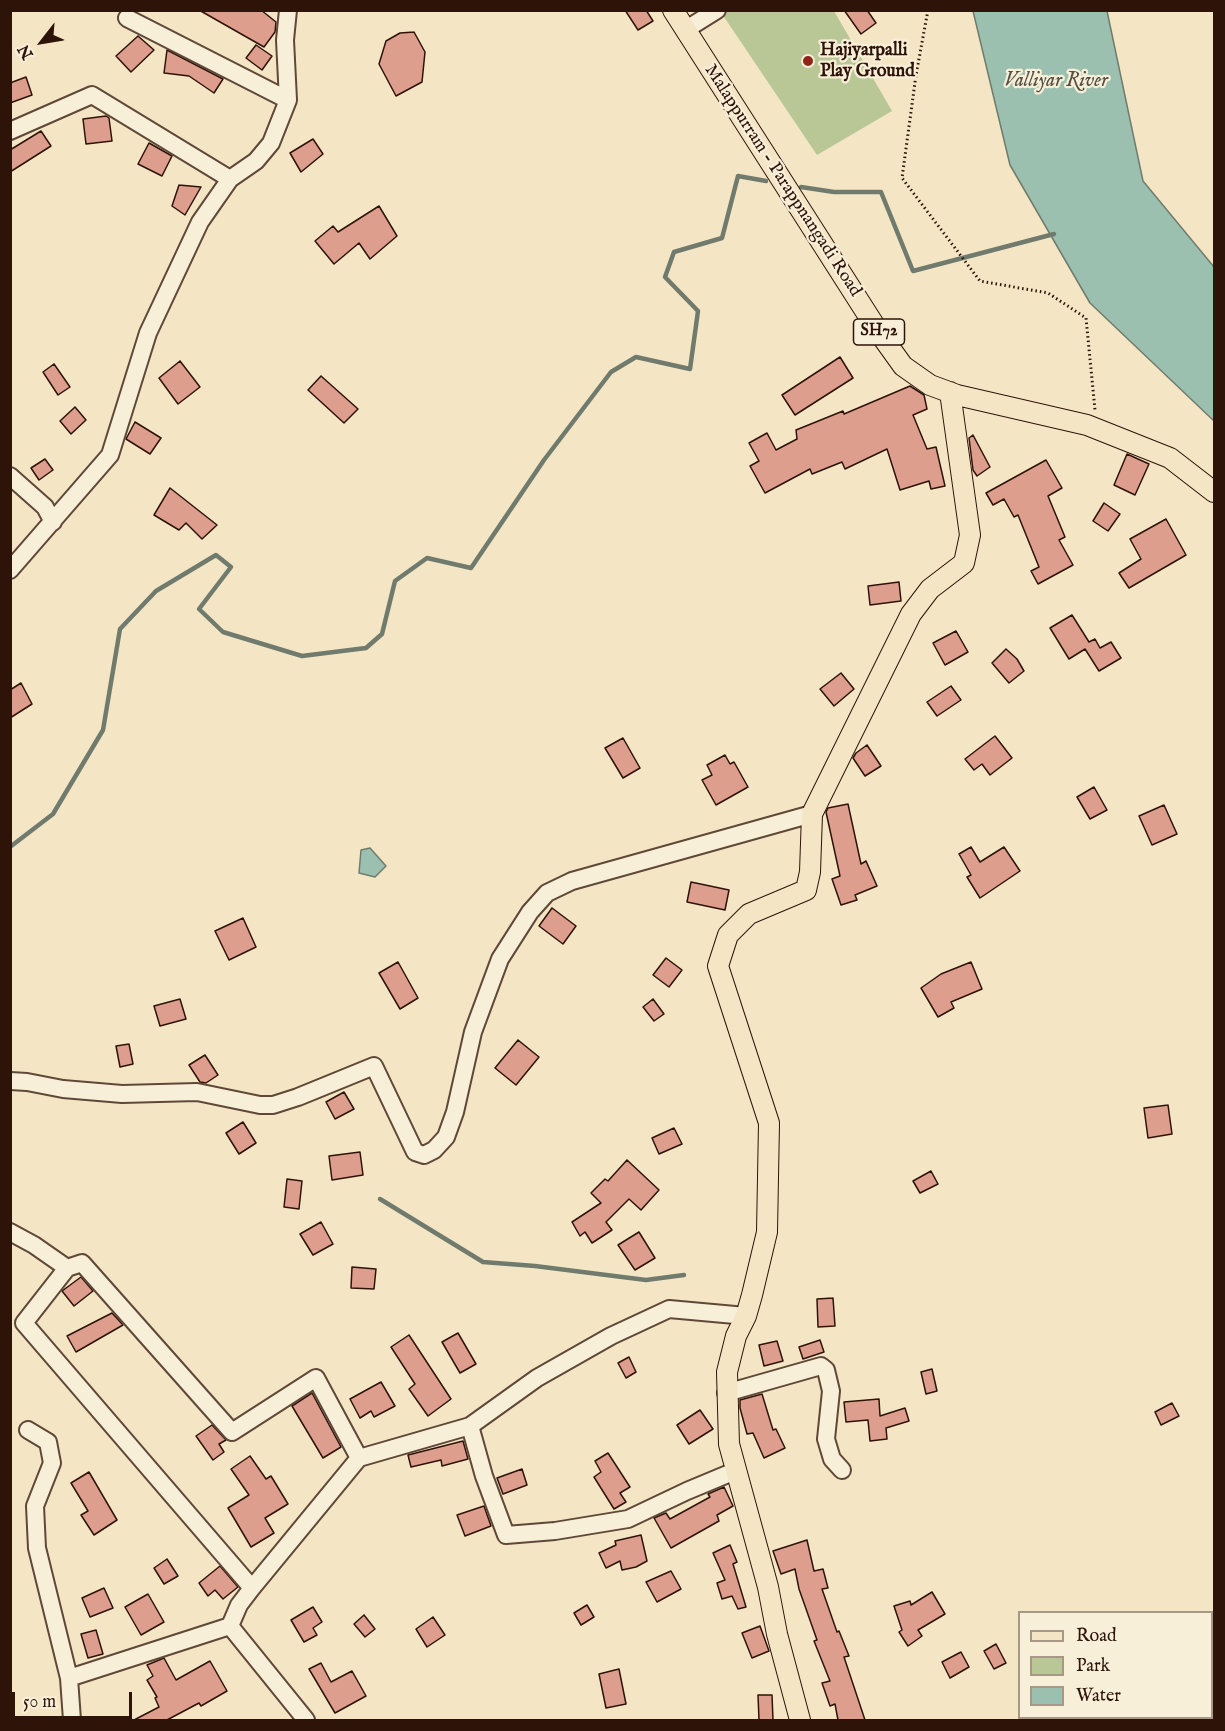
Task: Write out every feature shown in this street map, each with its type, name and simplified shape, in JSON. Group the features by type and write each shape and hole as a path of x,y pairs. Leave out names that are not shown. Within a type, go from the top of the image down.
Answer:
{"main road":[{"name":"Malappurram - Parappnangadi Road","path":"673,10 880,334 903,366 930,385 950,392 1087,425 1170,458 1215,492"},
{"path":"800,1720 777,1634 762,1564 729,1444 727,1372 736,1336 746,1316 767,1232 770,1123 718,966 728,935 749,914 806,890 810,872 812,814 911,614 930,589 964,563 970,536 950,392"}],"street":[{"path":"685,30 717,10"},
{"path":"10,570 110,455 148,333 200,222 230,179 256,161 272,143 288,100 285,12"},
{"path":"128,18 288,100"},
{"path":"10,131 92,95 230,179"},
{"path":"10,476 45,507 53,522"},
{"path":"10,1081 63,1089 122,1094 197,1092 260,1105 273,1105 374,1066 410,1145 415,1152 424,1155 434,1150 446,1137 455,1112 472,1032 500,958 530,912 547,893 572,881 812,814"},
{"path":"10,1232 34,1245 67,1268"},
{"path":"252,1588 24,1323 67,1268 82,1263 232,1432 316,1378 359,1458"},
{"path":"69,1678 230,1626 239,1605 252,1588 359,1458 470,1426 537,1378 611,1336 669,1309 746,1316"},
{"path":"726,1393 821,1366 826,1370 831,1391 825,1439 832,1458 842,1470"},
{"path":"470,1426 484,1476 506,1535 628,1519 735,1471"},
{"path":"28,1430 48,1442 52,1463 35,1506 37,1548 69,1678 72,1720"},
{"path":"230,1626 306,1720"}],"path":[{"path":"928,10 915,75 902,178 980,280 1048,293 1086,318 1097,429"}],"green space":[{"name":"Hajiyarpalli Play Ground","path":"720,11 834,11 892,111 817,155"}],"water":[{"name":"Valliyar River","path":"973,11 1107,11 1143,181 1214,267 1214,421 1090,303 1010,165"},
{"path":"370,848 386,866 375,877 359,873 361,850"}],"building":[{"path":"199,10 261,10 276,22 275,32 264,47"},
{"path":"625,10 646,10 653,21 638,30"},
{"path":"844,10 867,10 876,23 861,34"},
{"path":"414,32 425,52 422,82 396,96 379,64 386,41 400,33"},
{"path":"138,36 154,50 131,72 116,56"},
{"path":"256,45 272,56 262,70 246,58"},
{"path":"167,50 223,79 214,93 189,76 164,73"},
{"path":"26,77 32,95 10,103 10,83"},
{"path":"106,116 109,118 112,141 86,144 83,119"},
{"path":"41,131 51,146 10,172 10,150"},
{"path":"313,139 323,154 301,172 290,153"},
{"path":"149,143 172,156 162,176 138,164"},
{"path":"179,185 201,187 185,215 172,206"},
{"path":"379,206 397,236 370,259 359,243 334,264 315,241 333,226 338,232"},
{"path":"840,357 853,378 795,415 782,395"},
{"path":"180,361 200,387 178,404 159,378"},
{"path":"54,364 70,387 58,395 43,372"},
{"path":"321,376 358,409 344,423 308,390"},
{"path":"910,386 924,395 927,409 913,415 927,449 936,447 945,486 931,489 929,481 900,490 887,449 845,469 842,462 812,474 810,469 765,493 750,466 759,461 749,443 767,433 776,450 797,439 796,430 843,411 844,414"},
{"path":"75,407 86,420 71,434 60,421"},
{"path":"135,422 161,438 150,454 126,439"},
{"path":"973,435 990,467 977,476 973,470 969,438"},
{"path":"1127,454 1149,464 1135,495 1114,485"},
{"path":"45,459 53,470 39,480 31,468"},
{"path":"1046,460 1062,488 1048,496 1065,537 1059,540 1073,565 1038,584 1031,571 1039,567 1018,515 1014,517 1004,499 993,505 986,493"},
{"path":"170,488 217,525 202,539 186,523 179,530 154,515"},
{"path":"1104,503 1120,514 1108,531 1093,521"},
{"path":"1166,519 1186,555 1129,588 1119,573 1141,559 1130,539"},
{"path":"899,582 901,601 870,605 868,586"},
{"path":"1072,615 1089,642 1095,639 1100,648 1111,642 1121,658 1099,671 1085,649 1069,659 1050,628"},
{"path":"956,631 968,652 945,665 933,643"},
{"path":"1006,649 1017,659 1024,671 1009,683 992,663"},
{"path":"841,673 854,689 834,706 820,689"},
{"path":"21,683 32,704 10,718 10,690"},
{"path":"951,686 961,700 937,716 927,702"},
{"path":"995,736 1012,758 990,775 982,764 974,770 965,759"},
{"path":"623,738 640,768 623,778 605,748"},
{"path":"867,745 881,766 865,776 853,758"},
{"path":"725,755 730,764 734,762 748,787 716,805 702,780 712,775 707,765"},
{"path":"1094,787 1107,810 1090,819 1077,797"},
{"path":"848,804 861,864 866,861 877,886 855,895 857,900 841,905 832,879 840,876 826,812 828,808"},
{"path":"1164,805 1177,834 1152,845 1139,816"},
{"path":"971,847 980,862 1004,847 1020,871 980,898 967,877 971,875 959,854"},
{"path":"691,882 729,890 725,910 687,902"},
{"path":"552,908 576,926 563,944 539,926"},
{"path":"243,918 256,947 229,960 215,931"},
{"path":"666,958 682,970 669,987 653,975"},
{"path":"398,962 418,998 400,1009 379,973"},
{"path":"971,962 982,989 951,1002 954,1008 938,1017 921,988 941,974"},
{"path":"180,999 186,1019 160,1026 154,1006"},
{"path":"653,999 664,1014 654,1021 643,1007"},
{"path":"518,1040 539,1057 516,1085 495,1068"},
{"path":"129,1044 133,1064 120,1067 116,1046"},
{"path":"205,1055 218,1075 206,1083 200,1082 189,1065"},
{"path":"344,1092 354,1109 335,1119 326,1102"},
{"path":"1168,1105 1172,1134 1148,1138 1144,1108"},
{"path":"243,1122 256,1143 239,1154 226,1133"},
{"path":"674,1128 682,1144 659,1154 652,1138"},
{"path":"360,1152 363,1175 332,1180 329,1156"},
{"path":"627,1160 659,1190 641,1210 629,1199 606,1222 612,1230 592,1243 585,1232 580,1236 572,1222 601,1203 591,1193 605,1179 608,1181"},
{"path":"931,1171 938,1184 920,1193 913,1181"},
{"path":"287,1179 302,1181 299,1209 284,1207"},
{"path":"321,1222 333,1244 313,1255 300,1234"},
{"path":"639,1232 655,1258 635,1270 618,1245"},
{"path":"352,1267 376,1269 374,1289 351,1288"},
{"path":"81,1277 93,1291 74,1306 62,1291"},
{"path":"833,1298 835,1326 818,1327 817,1299"},
{"path":"112,1313 123,1325 76,1352 67,1336"},
{"path":"458,1333 476,1364 460,1373 442,1342"},
{"path":"409,1335 451,1399 428,1416 409,1389 415,1384 391,1347"},
{"path":"820,1340 824,1352 803,1359 799,1347"},
{"path":"777,1341 783,1361 764,1366 759,1345"},
{"path":"629,1357 636,1372 626,1378 618,1363"},
{"path":"932,1369 937,1391 926,1394 921,1372"},
{"path":"381,1382 395,1406 374,1417 371,1411 360,1418 350,1399"},
{"path":"312,1393 341,1447 323,1458 292,1406"},
{"path":"762,1394 773,1430 776,1429 785,1448 764,1458 753,1433 747,1434 740,1408 740,1400"},
{"path":"879,1399 880,1416 905,1408 909,1421 886,1428 887,1439 870,1441 868,1420 846,1422 844,1402"},
{"path":"1172,1403 1179,1416 1161,1425 1155,1412"},
{"path":"700,1410 713,1429 689,1444 677,1425"},
{"path":"212,1425 226,1440 219,1444 224,1452 213,1460 196,1436"},
{"path":"463,1441 468,1459 442,1466 441,1460 411,1467 408,1455"},
{"path":"608,1453 630,1487 620,1493 626,1502 614,1509 594,1477 601,1472 595,1461"},
{"path":"250,1456 266,1479 271,1476 288,1504 265,1518 274,1533 251,1547 228,1508 249,1495 231,1469"},
{"path":"522,1469 527,1485 503,1494 497,1478"},
{"path":"89,1472 117,1520 94,1535 81,1515 88,1511 71,1483"},
{"path":"724,1487 733,1506 717,1515 719,1521 671,1548 654,1518 666,1513 670,1519 710,1497 708,1494"},
{"path":"484,1506 491,1526 465,1536 457,1515"},
{"path":"641,1535 647,1561 636,1567 622,1570 620,1561 606,1568 599,1553 616,1545 615,1541"},
{"path":"807,1540 814,1571 823,1569 828,1588 822,1589 837,1632 839,1631 849,1656 844,1657 865,1720 838,1720 835,1704 830,1706 822,1683 830,1681 814,1641 817,1640 799,1589 795,1569 781,1574 773,1551"},
{"path":"730,1545 737,1562 733,1564 746,1607 738,1609 732,1596 722,1599 717,1583 725,1580 713,1553"},
{"path":"167,1559 178,1576 164,1584 154,1568"},
{"path":"220,1566 238,1587 223,1599 215,1590 208,1596 199,1583"},
{"path":"671,1571 681,1589 657,1602 646,1582"},
{"path":"104,1588 113,1608 90,1617 82,1598"},
{"path":"932,1592 945,1614 918,1630 922,1636 908,1646 899,1632 902,1630 894,1606 910,1601 911,1605"},
{"path":"148,1594 164,1622 141,1635 125,1607"},
{"path":"587,1605 594,1617 581,1625 574,1613"},
{"path":"313,1607 322,1622 313,1628 317,1635 304,1642 291,1620"},
{"path":"364,1615 375,1629 365,1637 354,1624"},
{"path":"433,1617 445,1635 427,1647 416,1629"},
{"path":"760,1626 769,1651 752,1658 742,1633"},
{"path":"96,1630 103,1654 88,1658 81,1634"},
{"path":"996,1644 1006,1663 994,1669 984,1651"},
{"path":"961,1652 969,1667 950,1678 942,1662"},
{"path":"164,1658 176,1680 210,1661 227,1691 201,1706 199,1703 167,1720 134,1720 159,1707 155,1698 157,1697 147,1680 153,1676 147,1665"},
{"path":"321,1663 331,1682 352,1671 366,1696 335,1713 309,1669"},
{"path":"619,1669 626,1704 606,1708 599,1674"},
{"path":"758,1695 772,1695 773,1720 759,1720"}],"waterway":[{"path":"10,847 53,814 103,730 120,629 156,591 216,555 231,567 199,609 223,632 302,656 366,648 382,634 395,581 427,558 471,568 544,460 611,372 636,357 690,369 698,311 665,277 674,252 722,238 738,176 766,181"},
{"path":"801,187 834,192 881,192 913,271 1054,234"},
{"path":"380,1199 483,1262 646,1280 684,1275"}],"place":[{"name":"Hajiyarpalli Play Ground","path":"808,61"}]}
